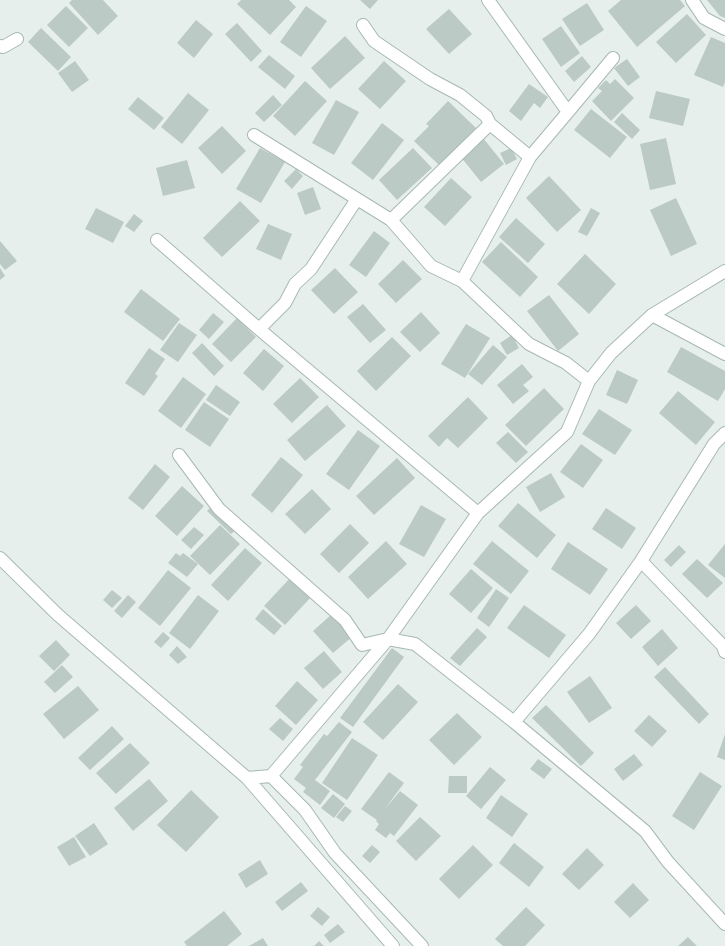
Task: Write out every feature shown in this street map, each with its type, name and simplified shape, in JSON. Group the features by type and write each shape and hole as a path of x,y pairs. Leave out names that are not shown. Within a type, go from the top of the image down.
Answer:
{"street":[{"path":"488,0 568,112"},
{"path":"692,0 704,18 725,29"},
{"path":"363,25 374,41 430,79 460,95 486,116 490,124 530,156"},
{"path":"0,46 3,47 17,39"},
{"path":"462,281 530,156 613,58"},
{"path":"391,220 490,124"},
{"path":"254,135 391,220 431,266 462,281 529,344 566,363 589,381"},
{"path":"258,329 286,303 296,284 311,269 357,199"},
{"path":"157,240 258,329 478,513"},
{"path":"247,778 271,776 388,639 478,513 567,432 589,381 611,353 652,315 725,271"},
{"path":"652,315 725,354"},
{"path":"514,722 589,634 641,561 714,444 725,433"},
{"path":"180,455 218,509 345,620 362,645 388,639 415,644 514,722 645,831 668,862 725,924"},
{"path":"0,558 58,615 247,778 393,946"},
{"path":"641,561 723,646 725,652"},
{"path":"271,776 305,810 335,853 422,946"}],"building":[{"path":"72,0 103,0 118,16 98,35 69,3"},
{"path":"241,0 289,0 296,7 270,35 237,4"},
{"path":"360,0 378,0 370,9"},
{"path":"621,0 680,0 685,6 637,47 608,11"},
{"path":"707,0 725,0 725,18 720,16"},
{"path":"587,3 604,30 580,46 562,19"},
{"path":"66,6 88,28 69,47 47,25"},
{"path":"306,6 327,21 301,57 280,42"},
{"path":"449,9 472,34 449,54 426,29"},
{"path":"687,14 706,35 676,63 656,42"},
{"path":"196,20 213,34 194,58 177,43"},
{"path":"237,23 262,51 251,62 225,34"},
{"path":"561,26 580,53 561,67 542,39"},
{"path":"41,28 71,57 58,71 28,42"},
{"path":"345,36 365,58 330,89 311,68"},
{"path":"711,37 725,43 725,82 723,87 694,75"},
{"path":"269,55 295,76 285,89 258,67"},
{"path":"582,56 591,67 574,82 565,71"},
{"path":"627,59 640,77 628,86 614,68"},
{"path":"75,61 89,80 72,92 58,73"},
{"path":"384,61 406,81 380,109 358,89"},
{"path":"615,79 634,98 611,121 592,101 602,91 598,88 606,80 610,84"},
{"path":"305,81 327,101 295,136 273,116"},
{"path":"529,84 548,97 540,108 534,103 521,121 509,111"},
{"path":"656,91 690,99 683,126 649,118"},
{"path":"188,93 209,110 182,144 161,127"},
{"path":"273,95 282,105 264,122 255,113"},
{"path":"138,97 164,118 154,130 128,109"},
{"path":"336,100 359,112 334,155 312,143"},
{"path":"448,101 476,128 439,165 414,141 429,126 426,124"},
{"path":"591,109 627,137 610,158 574,130"},
{"path":"622,113 640,130 632,139 614,122"},
{"path":"382,123 404,140 373,180 351,163"},
{"path":"222,126 246,151 222,174 198,148"},
{"path":"483,138 504,164 481,182 460,156"},
{"path":"666,138 676,184 650,190 640,144"},
{"path":"260,148 285,162 261,203 236,189"},
{"path":"413,148 432,168 397,200 379,180"},
{"path":"511,148 517,159 506,165 500,153"},
{"path":"187,160 195,188 163,196 156,168"},
{"path":"296,169 303,176 292,189 284,181"},
{"path":"549,176 581,210 557,232 526,198"},
{"path":"451,178 472,197 445,226 424,207"},
{"path":"313,187 321,209 305,215 297,193"},
{"path":"676,198 697,244 671,256 650,210"},
{"path":"240,201 260,221 222,257 203,238"},
{"path":"96,208 124,222 113,243 85,229"},
{"path":"591,208 600,213 587,236 578,232"},
{"path":"134,214 143,221 134,232 125,226"},
{"path":"516,218 545,244 528,263 499,237"},
{"path":"268,224 292,234 281,260 256,249"},
{"path":"374,231 390,243 366,277 349,265"},
{"path":"0,241 17,261 5,270 0,264"},
{"path":"501,242 538,277 520,297 482,262"},
{"path":"585,254 616,284 589,314 557,284"},
{"path":"403,260 422,279 396,303 378,284"},
{"path":"0,268 5,276 0,280"},
{"path":"335,268 358,292 334,314 311,290"},
{"path":"141,289 180,319 163,341 124,312"},
{"path":"549,295 579,334 558,351 527,311"},
{"path":"363,304 386,330 370,343 347,317"},
{"path":"421,312 440,333 420,352 400,332"},
{"path":"213,313 224,322 209,339 199,330"},
{"path":"237,318 256,337 231,362 212,344"},
{"path":"179,323 197,335 178,362 160,350"},
{"path":"466,324 490,338 465,378 441,364"},
{"path":"512,335 519,348 507,355 500,343"},
{"path":"392,337 411,356 376,391 357,371"},
{"path":"202,343 224,366 214,376 192,353"},
{"path":"493,345 507,357 482,385 468,374"},
{"path":"681,347 725,371 725,389 718,401 667,372"},
{"path":"149,348 165,359 155,374 158,376 144,396 125,383"},
{"path":"264,349 284,366 263,391 243,373"},
{"path":"522,364 533,377 523,385 529,391 513,404 497,385"},
{"path":"617,370 638,380 627,404 606,395"},
{"path":"183,377 206,394 181,428 158,411"},
{"path":"300,378 319,397 292,423 273,404"},
{"path":"216,385 240,402 230,416 206,400"},
{"path":"544,388 564,409 526,446 505,425"},
{"path":"678,391 715,422 696,445 659,413"},
{"path":"468,397 488,418 458,448 447,438 439,447 428,436"},
{"path":"204,402 229,419 210,447 185,430"},
{"path":"327,405 346,426 305,461 287,440"},
{"path":"599,409 632,430 615,455 582,434"},
{"path":"358,430 380,446 349,490 326,474"},
{"path":"508,432 528,452 516,463 496,443"},
{"path":"581,444 603,460 583,488 560,472"},
{"path":"281,457 303,475 272,513 251,495"},
{"path":"397,458 415,478 374,515 356,496"},
{"path":"155,464 170,477 143,510 128,498"},
{"path":"551,473 565,497 540,512 526,487"},
{"path":"182,486 204,506 177,536 155,516"},
{"path":"312,489 331,509 305,534 285,514"},
{"path":"215,503 239,527 231,534 207,511"},
{"path":"518,503 556,535 537,558 498,526"},
{"path":"421,505 446,519 424,557 399,544"},
{"path":"606,508 636,528 622,549 592,529"},
{"path":"350,524 369,543 339,573 320,554"},
{"path":"220,525 240,544 210,575 190,556"},
{"path":"194,527 204,535 191,549 181,540"},
{"path":"386,541 407,564 368,599 348,577"},
{"path":"492,541 529,571 511,594 473,564"},
{"path":"568,542 608,569 590,595 551,569"},
{"path":"725,544 725,578 708,565"},
{"path":"679,545 686,552 671,567 664,560"},
{"path":"245,548 262,563 228,601 211,585"},
{"path":"176,553 180,556 183,553 198,564 187,577 168,563"},
{"path":"697,559 723,583 707,598 682,574"},
{"path":"471,569 493,588 471,613 449,594"},
{"path":"168,570 191,588 160,626 138,608"},
{"path":"291,577 312,596 285,625 264,606"},
{"path":"496,589 509,598 489,627 477,618"},
{"path":"112,590 122,598 112,608 103,600"},
{"path":"128,595 136,602 122,618 114,611"},
{"path":"198,595 219,611 190,649 169,633"},
{"path":"524,605 566,635 549,658 507,628"},
{"path":"636,605 651,621 631,639 616,623"},
{"path":"263,609 282,626 274,635 255,619"},
{"path":"332,614 353,636 333,653 313,631"},
{"path":"477,628 487,637 460,666 450,658"},
{"path":"662,629 678,648 658,666 642,647"},
{"path":"163,632 170,638 161,648 154,642"},
{"path":"56,640 70,655 54,671 39,656"},
{"path":"177,646 187,657 178,664 169,655"},
{"path":"392,648 404,657 353,727 340,718"},
{"path":"324,651 342,672 323,689 304,668"},
{"path":"62,665 73,677 55,693 44,682"},
{"path":"665,667 709,714 699,724 654,677"},
{"path":"590,676 612,708 589,723 567,692"},
{"path":"297,681 318,700 296,725 275,706"},
{"path":"398,684 418,702 383,740 363,722"},
{"path":"78,686 99,710 64,739 43,714"},
{"path":"546,705 594,753 581,766 532,718"},
{"path":"457,713 482,737 454,765 429,740"},
{"path":"649,715 667,731 652,747 634,731"},
{"path":"280,718 293,729 283,741 269,729"},
{"path":"339,722 352,732 315,780 330,791 320,805 303,792 306,788 294,779 303,767 300,765 324,734 327,736"},
{"path":"112,726 124,739 90,770 78,758"},
{"path":"725,734 725,760 717,757"},
{"path":"352,738 378,755 347,800 322,783"},
{"path":"130,743 150,763 116,794 96,773"},
{"path":"634,754 643,765 623,781 614,769"},
{"path":"538,759 552,769 544,779 530,769"},
{"path":"490,767 506,780 481,809 466,796"},
{"path":"389,772 404,783 384,810 400,791 418,805 394,836 390,833 386,838 375,830 379,824 376,821 377,820 361,809"},
{"path":"700,772 722,786 694,830 672,816"},
{"path":"449,776 467,776 467,793 448,793"},
{"path":"149,779 168,801 133,831 114,808"},
{"path":"191,790 219,817 186,852 157,825"},
{"path":"333,794 345,804 334,818 321,808"},
{"path":"501,795 528,814 512,837 486,818"},
{"path":"345,806 352,811 343,822 336,817"},
{"path":"420,817 441,836 416,861 396,841"},
{"path":"94,823 108,844 90,856 75,836"},
{"path":"74,837 86,857 69,866 57,847"},
{"path":"514,843 544,867 529,887 499,863"},
{"path":"372,845 380,852 370,863 362,856"},
{"path":"473,845 493,865 459,899 439,879"},
{"path":"587,848 604,865 579,890 562,874"},
{"path":"260,860 268,874 246,888 238,874"},
{"path":"301,882 308,891 282,911 275,902"},
{"path":"633,883 649,900 630,918 614,902"},
{"path":"318,907 330,917 322,926 310,916"},
{"path":"526,907 545,925 525,946 503,946 495,939"},
{"path":"224,911 242,934 227,946 187,946 184,942"},
{"path":"338,924 345,932 330,943 324,935"},
{"path":"688,937 697,946 678,946"},
{"path":"263,938 268,946 249,946"},
{"path":"319,941 324,946 314,946"}]}
